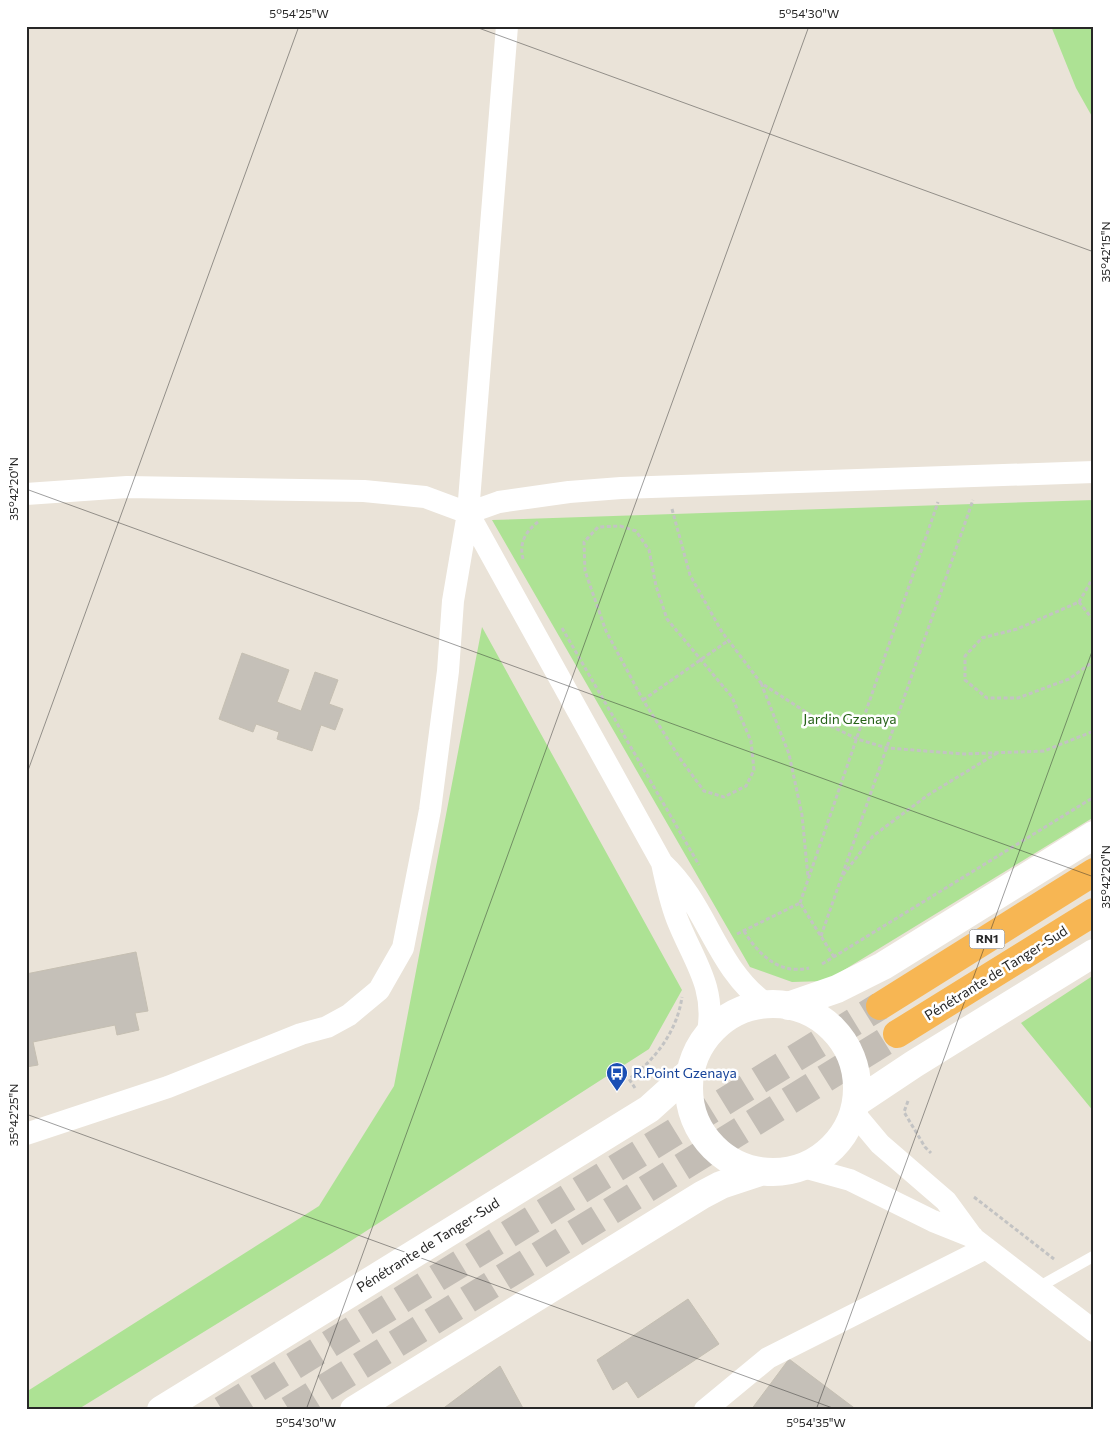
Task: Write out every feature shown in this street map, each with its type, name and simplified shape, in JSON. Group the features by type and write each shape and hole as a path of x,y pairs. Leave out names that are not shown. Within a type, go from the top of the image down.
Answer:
{"highway":[{"name":"RN1","path":"880,1006 1094,872"},
{"name":"Pénétrante de Tanger-Sud","path":"897,1034 1094,912"}],"street":[{"path":"26,1134 150,1094 301,1034 327,1027 349,1014 379,990 404,948 419,871 440,741 453,601 468,513 507,26"},
{"path":"26,494 127,487 364,490 425,497 468,513 500,502 569,492 621,488 1094,472"},
{"path":"468,513 662,863 677,919 707,985 710,1016 708,1032"},
{"path":"760,1172 734,1163 712,1147 697,1125 688,1099 690,1072 696,1051 708,1032 724,1017 744,1008 777,1005 837,989 883,966 1094,835"},
{"path":"354,1410 702,1195 721,1185 760,1172 782,1172 803,1167 821,1158 836,1145 848,1129 856,1108 857,1071 851,1052 840,1035 825,1021 807,1011 777,1005 742,984 732,972 693,900 676,876 662,863"},
{"path":"856,1108 914,1064 1094,952"},
{"name":"Pénétrante de Tanger-Sud","path":"161,1410 641,1114 663,1098 690,1072"},
{"path":"856,1108 880,1144 946,1202 979,1243 1094,1331"},
{"path":"803,1167 850,1180 932,1222 979,1243"},
{"path":"706,1410 768,1358 979,1243"}],"lane":[{"path":"1037,1288 1094,1256"}],"path":[{"path":"733,936 800,903 940,498"},
{"path":"821,936 973,498"},
{"path":"671,504 690,574 729,640 761,683 789,754 802,815 808,879"},
{"path":"526,566 521,549 522,539 527,530 543,519"},
{"path":"620,526 636,531 649,550 656,586 668,619 700,660 732,697 751,741 754,770 746,786 724,797 704,791 681,760 643,700 606,631 585,571 584,542 598,527 620,526"},
{"path":"1094,576 1079,602 1017,629 982,638 965,656 965,680 987,698 1018,698 1069,679 1094,661"},
{"path":"1079,602 1094,621"},
{"path":"561,626 704,874"},
{"path":"643,700 729,640"},
{"path":"761,683 814,718 856,739 887,748 964,754 1044,751 1094,731"},
{"path":"841,878 873,836 928,795 997,753"},
{"path":"818,966 1094,797"},
{"path":"800,903 834,957"},
{"path":"734,925 738,933"},
{"path":"744,931 760,953 769,961 791,969 811,968"},
{"path":"636,1091 629,1079 639,1071 667,1039 678,1016 683,988"},
{"path":"911,1095 904,1112 925,1147 938,1160"},
{"path":"970,1193 1068,1270"}],"green space":[{"path":"1051,26 1094,26 1094,120 1076,88"},
{"name":"Jardin Gzenaya","path":"1094,500 1094,817 826,981 792,982 750,967 492,520"},
{"path":"482,627 682,990 649,1049 332,1253 77,1410 26,1410 26,1392 319,1206 394,1086"},
{"path":"1094,975 1094,1112 1021,1023"}],"building":[{"path":"242,653 289,670 277,702 301,711 315,672 338,680 329,704 343,709 335,730 321,725 312,751 277,739 279,732 256,724 253,732 219,719"},
{"path":"136,952 148,1011 135,1013 139,1030 117,1035 115,1025 33,1042 38,1065 26,1067 26,974"},
{"path":"688,1299 719,1344 638,1398 627,1381 613,1390 597,1360"},
{"path":"789,1359 857,1410 751,1410"},
{"path":"500,1366 524,1410 441,1410"}],"tunnel":[{"path":"222,1410 880,1006"},
{"path":"289,1410 897,1034"}],"place":[{"name":"R.Point Gzenaya","path":"617,1092"}]}
